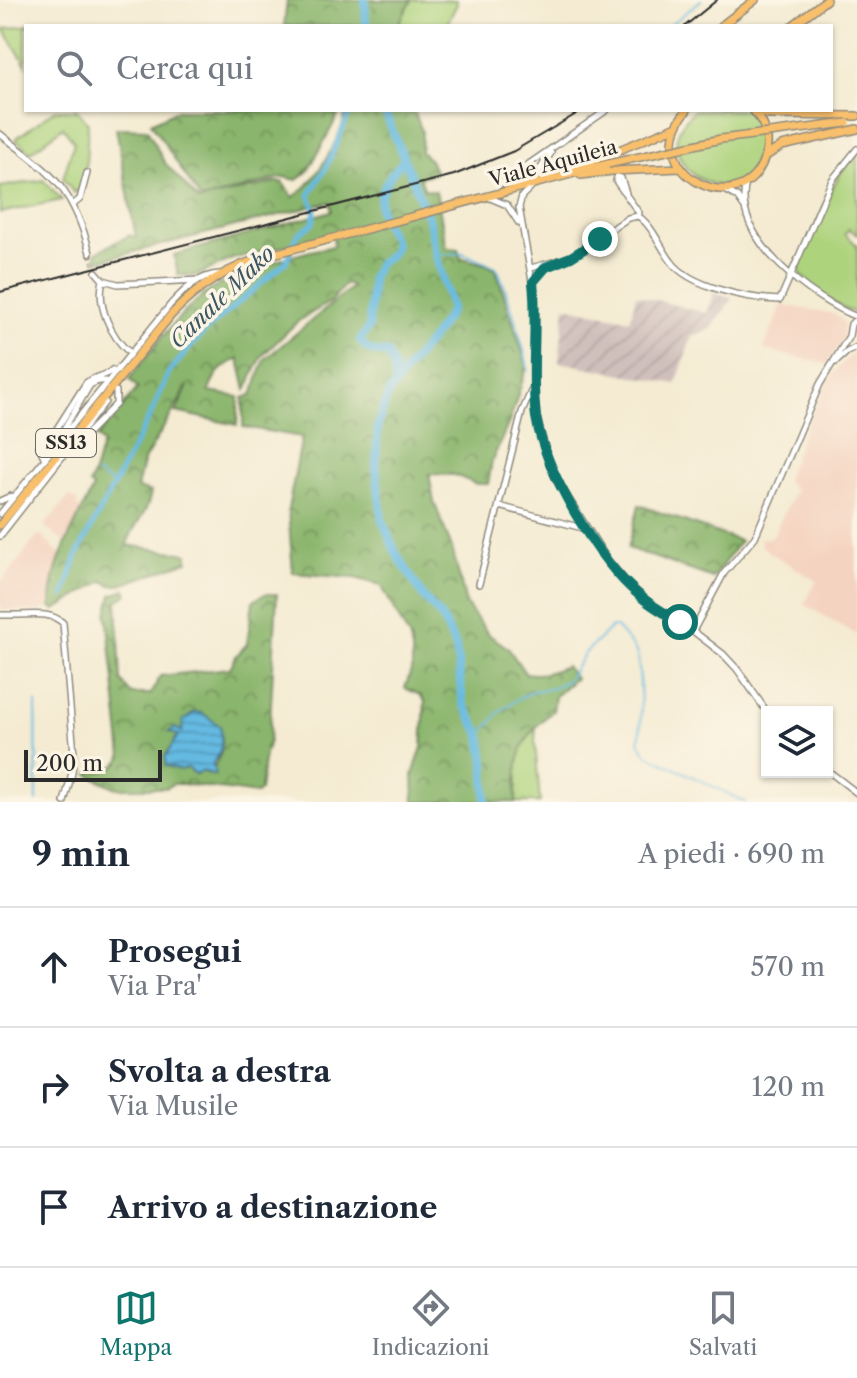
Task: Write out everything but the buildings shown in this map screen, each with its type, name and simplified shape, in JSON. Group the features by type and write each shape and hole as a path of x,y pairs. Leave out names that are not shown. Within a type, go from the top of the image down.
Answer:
{"main road":[{"path":"724,24 755,0"},
{"path":"795,24 826,0"},
{"path":"685,112 677,126 674,147 681,168 700,185 724,189 747,181 764,158 766,135 755,112"},
{"path":"760,112 857,119"},
{"name":"Viale Aquileia","path":"220,274 270,255 608,164 721,139 847,123 857,119"},
{"path":"536,183 677,126"},
{"path":"764,158 782,146 857,129"},
{"path":"536,183 612,171 681,168"},
{"name":"SS13","path":"0,525 130,355 186,298 220,274"}],"street":[{"path":"526,167 527,174 542,170 551,153 604,112"},
{"path":"0,134 51,175 74,204 90,253"},
{"path":"500,184 568,139"},
{"path":"531,268 581,252 628,218 638,216 645,221 676,268 696,281 735,293 777,300 782,297 832,180 857,149"},
{"path":"74,204 80,199 87,173"},
{"path":"746,211 744,193 747,181"},
{"path":"536,183 525,192 519,203 533,282 536,415 548,459 565,496 616,572 638,595 711,643 737,669 763,706"},
{"path":"724,189 737,197 762,244 791,275 840,310 857,318 849,327"},
{"path":"626,193 638,216"},
{"path":"487,197 507,205 521,227"},
{"path":"533,282 542,270 553,263"},
{"path":"96,272 103,280 118,284 200,280 220,274"},
{"path":"0,536 127,372 130,355 110,331 100,291 103,280"},
{"path":"0,512 182,292 200,280"},
{"path":"173,281 182,292"},
{"path":"693,631 724,573 755,537 820,384 849,336 849,327 840,310"},
{"path":"832,365 857,347 849,336"},
{"path":"44,458 39,446 56,430 86,383 107,374 130,355"},
{"path":"51,450 90,385 105,381"},
{"path":"479,584 522,412 534,385"},
{"path":"63,458 116,404 116,391"},
{"path":"0,501 21,487"},
{"path":"498,505 587,529"},
{"path":"0,615 47,614 56,616 63,623 74,754 64,802"},
{"path":"833,775 857,793"}],"shaded area":[{"path":"714,292 733,298 711,329 692,336 676,384 559,362 565,306 630,320 636,295 707,313"},
{"path":"782,305 835,314 841,319 844,324 843,341 827,364 763,350"},
{"path":"857,352 857,635 804,604 817,581 769,552 760,539 774,534 795,490 787,483 787,476 807,423 830,377 851,354"},
{"path":"70,496 78,502 76,505 82,511 65,543 44,526"},
{"path":"39,534 62,555 51,592 51,607 39,611 3,610 0,584"}],"green space":[{"path":"287,0 412,0 401,24 284,24"},
{"path":"412,0 456,0 447,24 401,24"},
{"path":"24,26 24,62 4,29"},
{"path":"52,112 79,112 88,123 86,165 80,190 74,193 63,179 74,142 63,127 31,152 15,139"},
{"path":"173,112 340,112 308,171 297,180 283,177 205,199 200,198 151,123"},
{"path":"346,112 415,112 422,132 421,152 430,160 436,173 420,177 424,189 436,191 447,248 458,249 461,260 488,265 496,270 527,366 510,420 492,461 488,484 476,484 455,475 429,474 434,502 452,548 466,604 488,634 508,648 525,673 546,673 566,666 575,678 555,696 553,711 526,740 516,774 516,802 414,802 413,775 422,747 425,702 420,695 405,688 412,668 410,639 381,585 355,578 293,573 288,509 302,437 243,427 243,398 252,395 265,359 352,287 346,283 331,301 297,322 262,356 246,390 239,359 216,375 209,392 239,397 237,425 176,412 188,386 143,462 137,488 151,492 127,545 188,554 188,561 121,585 103,581 55,610 51,607 59,561 93,488 89,484 103,444 97,437 138,388 129,379 146,357 182,315 215,287 265,265 334,246 333,234 232,259 196,276 178,275 174,255 332,211 330,202 98,261 96,252 130,235 136,238 116,128 147,129 164,162 199,201 276,182 282,182 293,197 310,182 327,158"},
{"path":"693,112 748,112 762,137 762,148 754,172 739,183 720,185 701,179 686,167 677,150 679,130"},
{"path":"857,152 857,235 849,229 845,234 857,245 857,313 824,296 798,270 831,190"},
{"path":"43,180 62,200 0,213 0,187"},
{"path":"639,505 740,541 713,578 628,548"},
{"path":"126,589 128,594 117,601 121,680 131,694 151,694 160,676 230,668 247,644 253,601 265,594 277,594 269,741 257,794 183,784 166,788 116,788 89,775 92,771 110,770 122,757 107,614 112,595","holes":["220,726 221,752 212,775 202,771 195,774 188,767 180,770 169,765 165,757 179,734 170,732"]},
{"path":"536,725 540,802 516,802 518,754"}],"water":[{"path":"194,712 202,713 220,726 221,746 213,762 215,775 202,771 196,774 188,768 180,770 166,766 165,757 178,735 169,732 176,728 182,732 183,720"}],"waterway":[{"path":"365,0 366,24"},
{"path":"671,24 701,0"},
{"name":"Canale Mako","path":"64,596 77,555 154,408 169,372 203,333 286,262 298,234 313,223 315,209 309,195 326,168 350,112"},
{"path":"385,112 429,220 451,307 443,324 396,384"},
{"path":"403,161 389,178 380,199 382,218 395,244 391,255 379,263 372,277 369,327 360,340 371,351 387,353 394,368 396,384 389,392 378,424 376,466 382,520 396,553 423,596 442,618 456,647 463,703 481,735 486,802"},
{"path":"436,255 462,253 496,267 515,319 528,371"},
{"path":"97,474 115,485"},
{"path":"481,735 500,711 518,699 568,680 585,653 612,627 616,627 638,659 639,742 648,755 745,802"},
{"name":"Canale Mako","path":"36,702 37,802"}],"tunnel":[{"path":"90,253 96,272"}],"railway":[{"path":"687,24 717,0"},
{"path":"0,292 454,175 514,151 580,112"}],"route":[{"path":"600,239 581,252 546,267 533,282 536,325 534,385 539,432 565,496 607,559 638,595 680,622"}]}
